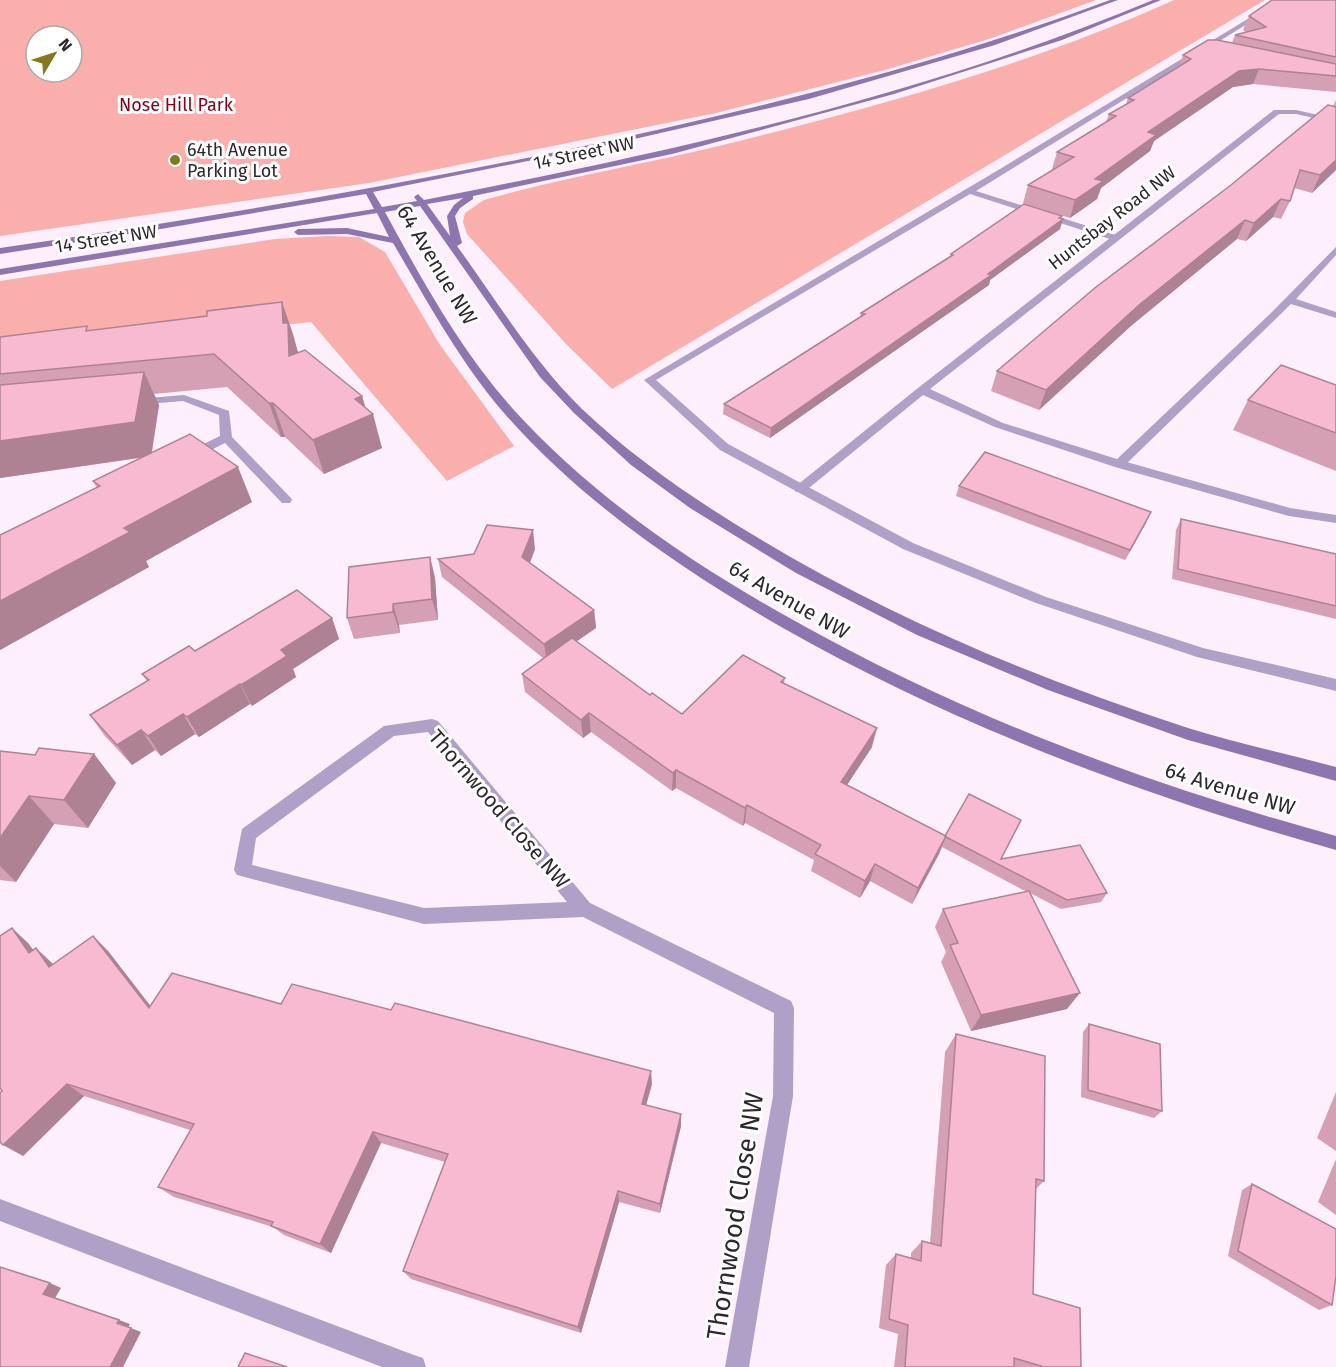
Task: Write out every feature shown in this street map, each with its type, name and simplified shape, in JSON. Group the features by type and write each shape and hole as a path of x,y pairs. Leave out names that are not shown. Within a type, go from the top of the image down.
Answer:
{"main road":[{"name":"14 Street NW","path":"0,251 80,240 466,174 807,98 979,49 1115,0"},
{"name":"14 Street NW","path":"0,272 380,210 488,190 702,144 832,111 1017,55 1158,0"},
{"name":"64 Avenue NW","path":"409,184 544,375 578,411 635,462 694,505 801,570 922,632 1053,686 1188,734 1336,774"},
{"path":"463,260 450,225 450,215 455,206 488,190"},
{"name":"64 Avenue NW","path":"368,191 462,348 506,408 557,463 614,512 696,571 816,642 947,708 1113,775 1290,831 1336,843"},
{"path":"126,253 150,253 296,232 347,231 396,241"}],"street":[{"path":"1282,0 968,192 649,380 724,447 908,546 1041,600 1202,653 1336,685"},
{"path":"1201,48 1212,51"},
{"name":"Huntsbay Road NW","path":"800,489 922,390 1277,112 1296,112 1336,121"},
{"path":"968,192 1116,238"},
{"path":"1119,464 1289,300 1336,250"},
{"path":"1289,300 1336,315"},
{"path":"922,390 999,425 1119,464 1289,512 1336,519"},
{"path":"127,403 184,398 225,413 226,438 286,500"},
{"path":"175,464 226,438"},
{"name":"Thornwood Close NW","path":"584,909 424,916 243,870 249,834 390,730 432,725 584,909 784,1008 783,1096 737,1367"},
{"path":"0,1210 414,1367"}],"green space":[{"name":"Nose Hill Park","path":"0,0 1096,0 992,38 885,70 716,113 369,183 0,236"},
{"path":"1174,0 1265,0 612,389 566,344 467,234 463,222 465,213 484,200 723,145 895,100 1064,45"},
{"path":"359,237 385,252 440,345 514,446 447,481 311,322 0,357 0,281 275,239"}],"building":[{"path":"1272,0 1336,0 1336,57 1235,35 1266,27 1249,16"},
{"path":"1208,40 1336,64 1336,76 1259,69 1239,71 1148,132 1156,135 1095,179 1103,181 1075,200 1028,185 1074,157 1057,152 1116,116 1109,114 1134,100 1128,98 1191,59 1183,55"},
{"path":"1328,105 1336,107 1336,160 1320,175 1300,170 1290,201 1281,199 1254,223 1245,220 1139,305 1046,390 997,371 1096,287 1231,185"},
{"path":"1024,204 1062,216 1059,218 1063,219 988,274 991,275 771,428 724,404 865,314 861,313 953,255 951,254"},
{"path":"282,302 283,323 288,323 289,356 305,350 362,396 355,399 373,414 313,440 214,354 0,374 0,337 87,326 86,331 207,316 207,311"},
{"path":"1281,365 1336,385 1336,433 1248,400"},
{"path":"144,372 135,422 0,441 0,385"},
{"path":"190,434 238,467 124,528 130,532 0,601 0,535 100,486 93,481"},
{"path":"985,452 1151,512 1130,550 959,486"},
{"path":"1181,519 1336,554 1336,606 1178,569"},
{"path":"487,525 533,530 522,557 594,610 544,644 438,559 474,554"},
{"path":"430,557 432,599 393,604 393,612 347,618 349,567"},
{"path":"297,590 332,618 281,650 287,656 241,685 187,717 183,714 148,736 141,730 117,745 90,715 149,680 142,674 189,646 195,651"},
{"path":"572,638 650,695 652,693 682,714 743,655 785,678 781,682 877,728 841,782 946,836 918,888 875,864 865,881 815,854 821,845 747,805 745,808 676,770 673,773 589,713 581,720 522,674"},
{"path":"39,748 94,754 64,800 29,796 0,838 0,751 35,755"},
{"path":"969,794 1021,820 1001,859 1080,845 1107,893 1067,900 946,837"},
{"path":"1029,891 1080,993 981,1015 950,945 958,943 943,909"},
{"path":"12,928 29,953 36,948 49,967 93,936 149,1008 172,973 281,1004 292,984 391,1010 395,1003 651,1071 642,1104 681,1114 660,1204 618,1191 578,1327 403,1271 448,1154 373,1132 320,1244 271,1226 273,1222 158,1187 194,1124 67,1084 3,1145 0,1142 0,1093 2,1091 0,1088 0,936"},
{"path":"1089,1024 1160,1044 1162,1111 1088,1090"},
{"path":"956,1034 1045,1056 1044,1181 1036,1179 1033,1294 1080,1308 1081,1367 1044,1367 1014,1358 1014,1367 905,1367 908,1325 889,1319 896,1254 921,1261 922,1241 941,1246"},
{"path":"1252,1184 1336,1229 1336,1276 1332,1305 1238,1251"},
{"path":"0,1267 50,1283 43,1294 119,1320 117,1323 131,1328 110,1367 0,1367"},
{"path":"245,1353 287,1367 238,1367"}],"place":[{"name":"64th Avenue Parking Lot","path":"175,160"}]}
